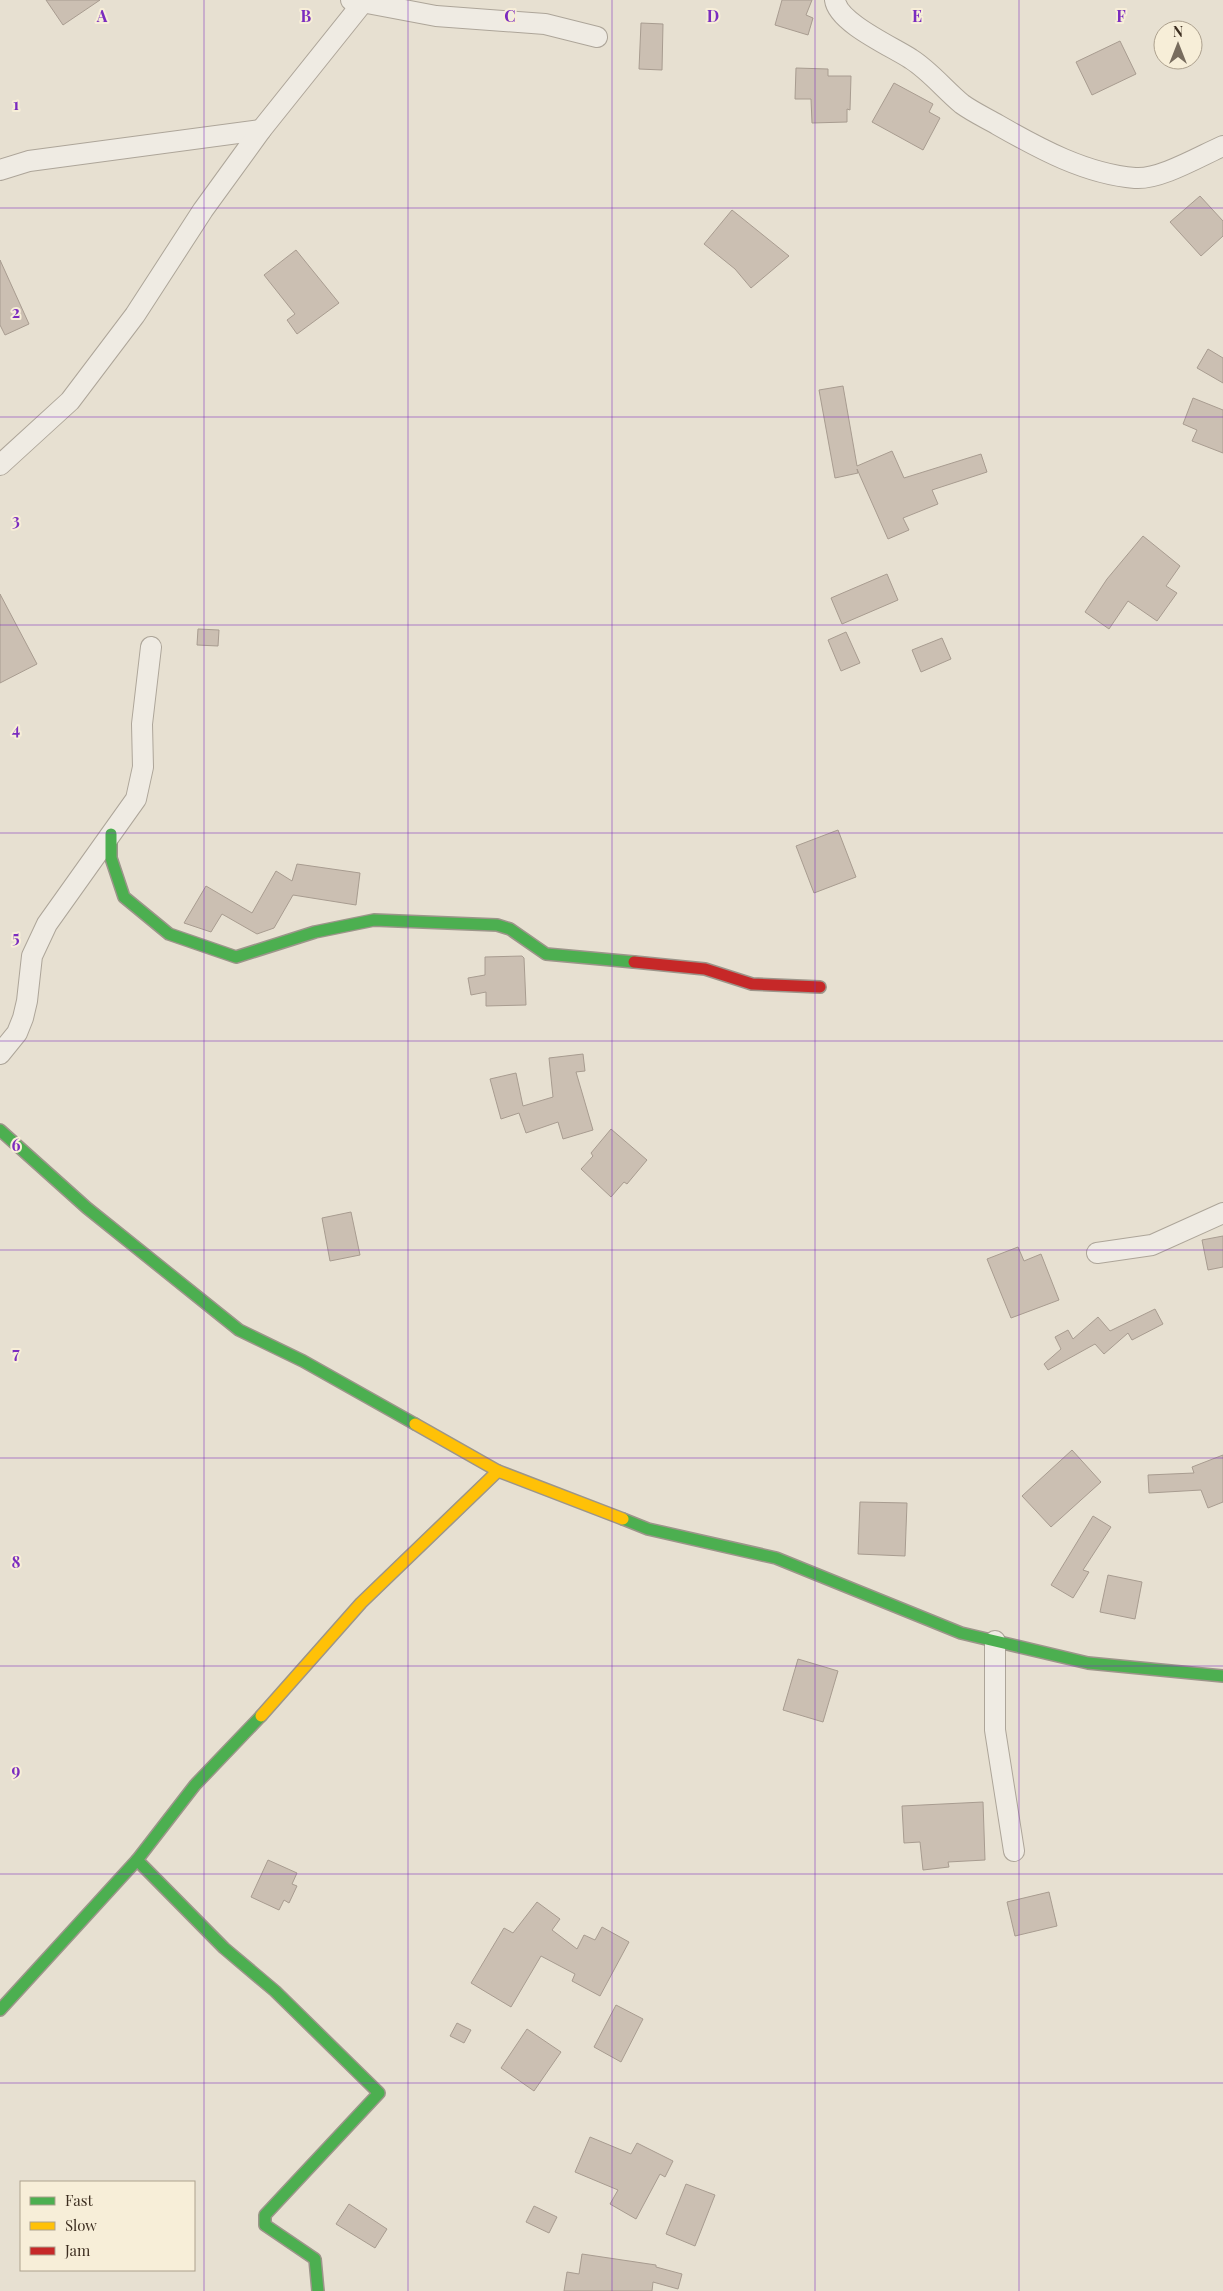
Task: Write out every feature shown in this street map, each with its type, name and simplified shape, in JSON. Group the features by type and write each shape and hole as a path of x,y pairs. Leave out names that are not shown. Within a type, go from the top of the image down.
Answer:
{"street":[{"path":"836,0 836,6 853,23 880,42 912,59 964,105 1059,157 1117,176 1138,179 1156,175 1223,146"},
{"path":"0,465 76,394 135,315 203,210 359,1 436,16 545,24 597,36"},
{"path":"0,170 29,161 261,130"},
{"path":"0,1054 17,1033 23,1018 27,1001 32,956 38,941 71,888 136,800 143,767 142,724 151,647"},
{"path":"111,834 112,858 124,897 169,934 236,957 315,932 374,920 497,925 510,929 546,954 705,969 752,984 820,987"},
{"path":"0,1130 86,1208 238,1330 303,1361 498,1471 648,1529 776,1558 961,1632 1088,1663 1223,1676"},
{"path":"1097,1253 1152,1245 1223,1213"},
{"path":"0,2010 137,1860 195,1785 283,1693 362,1603 498,1471"},
{"path":"995,1641 995,1730 1014,1851"},
{"path":"137,1860 224,1948 274,1990 380,2093 345,2125 318,2158 265,2215 265,2225 315,2260 318,2291"}],"building":[{"path":"46,0 100,0 63,25"},
{"path":"782,0 812,0 806,15 813,18 808,35 775,25"},
{"path":"641,23 663,24 662,70 639,69"},
{"path":"1120,41 1136,74 1092,95 1076,62"},
{"path":"796,68 828,69 828,76 851,76 850,110 847,109 847,122 812,123 811,99 795,99"},
{"path":"894,83 933,104 929,112 940,118 923,150 872,122"},
{"path":"1200,196 1223,221 1223,236 1201,256 1170,222"},
{"path":"732,210 789,256 751,288 735,269 704,244"},
{"path":"296,250 339,303 297,334 287,320 295,314 264,275"},
{"path":"0,260 29,324 5,335 0,325"},
{"path":"1208,349 1223,358 1223,383 1197,368"},
{"path":"843,386 857,466 892,451 904,478 981,454 987,472 932,490 938,504 903,518 909,530 888,539 857,469 858,473 835,478 819,390"},
{"path":"1193,398 1223,410 1223,453 1192,441 1197,430 1183,424"},
{"path":"1143,536 1180,566 1166,586 1177,593 1157,621 1128,601 1109,629 1085,612 1107,579"},
{"path":"887,574 898,600 842,624 831,598"},
{"path":"0,594 37,664 0,683"},
{"path":"198,629 219,630 218,646 197,645"},
{"path":"846,632 860,663 841,671 828,640"},
{"path":"942,638 951,659 921,672 912,650"},
{"path":"838,830 856,877 814,893 796,846"},
{"path":"297,864 360,873 356,905 293,895 274,928 257,934 222,914 211,932 184,923 206,886 252,913 276,871 292,881"},
{"path":"522,956 524,958 526,1005 486,1006 486,992 471,995 468,978 485,975 485,957"},
{"path":"583,1054 585,1071 576,1072 593,1130 563,1139 558,1122 526,1133 519,1113 501,1119 490,1079 516,1073 523,1106 553,1097 549,1058"},
{"path":"611,1129 647,1160 627,1184 624,1182 611,1197 581,1169 593,1156 591,1153"},
{"path":"351,1212 360,1255 330,1261 322,1218"},
{"path":"1223,1236 1223,1267 1208,1270 1202,1240"},
{"path":"1018,1247 1024,1261 1041,1254 1059,1300 1011,1318 987,1259"},
{"path":"1155,1309 1163,1324 1132,1340 1128,1333 1104,1354 1095,1344 1048,1370 1044,1364 1061,1349 1055,1337 1068,1330 1073,1339 1098,1317 1110,1331"},
{"path":"1072,1450 1101,1482 1051,1527 1022,1496"},
{"path":"1223,1455 1223,1502 1208,1508 1201,1490 1149,1493 1148,1475 1194,1473 1192,1467"},
{"path":"860,1502 907,1503 905,1556 858,1554"},
{"path":"1093,1516 1111,1527 1083,1570 1089,1572 1073,1598 1051,1585"},
{"path":"1108,1575 1142,1582 1135,1619 1100,1612"},
{"path":"798,1659 838,1671 823,1722 783,1710"},
{"path":"983,1802 985,1860 948,1862 949,1867 923,1870 920,1842 904,1843 902,1806"},
{"path":"268,1860 297,1873 292,1884 297,1886 289,1903 284,1900 279,1910 251,1897"},
{"path":"1049,1892 1057,1926 1015,1936 1007,1902"},
{"path":"537,1902 560,1919 552,1930 577,1949 584,1935 595,1940 602,1927 629,1942 600,1996 572,1981 575,1974 541,1956 511,2007 471,1983 504,1928 513,1933"},
{"path":"616,2005 643,2019 621,2062 594,2047"},
{"path":"457,2023 471,2030 464,2043 450,2036"},
{"path":"527,2029 561,2052 534,2091 501,2068"},
{"path":"590,2137 631,2154 637,2143 673,2161 665,2177 660,2174 636,2219 610,2204 618,2190 575,2172"},
{"path":"686,2184 715,2195 695,2246 666,2234"},
{"path":"349,2204 387,2229 375,2248 336,2224"},
{"path":"534,2206 557,2217 549,2233 526,2222"},
{"path":"582,2254 656,2265 656,2267 682,2274 678,2289 653,2282 652,2291 564,2291 567,2272 579,2274"}],"traffic: fast":[{"path":"111,834 111,858 124,897 169,934 236,957 315,932 374,920 497,925 510,929 546,954 634,962"},
{"path":"0,1130 87,1208 239,1330 303,1361 415,1424"},
{"path":"623,1519 648,1529 776,1558 961,1633 1088,1663 1223,1676"},
{"path":"0,2010 137,1860 195,1785 261,1716"},
{"path":"137,1860 224,1948 275,1991 379,2093 265,2215 265,2225 315,2259 318,2291"}],"traffic: slow":[{"path":"415,1424 498,1471 623,1519"},
{"path":"261,1716 361,1603 498,1471"}],"traffic: jam":[{"path":"634,962 705,969 752,984 820,987"}]}
